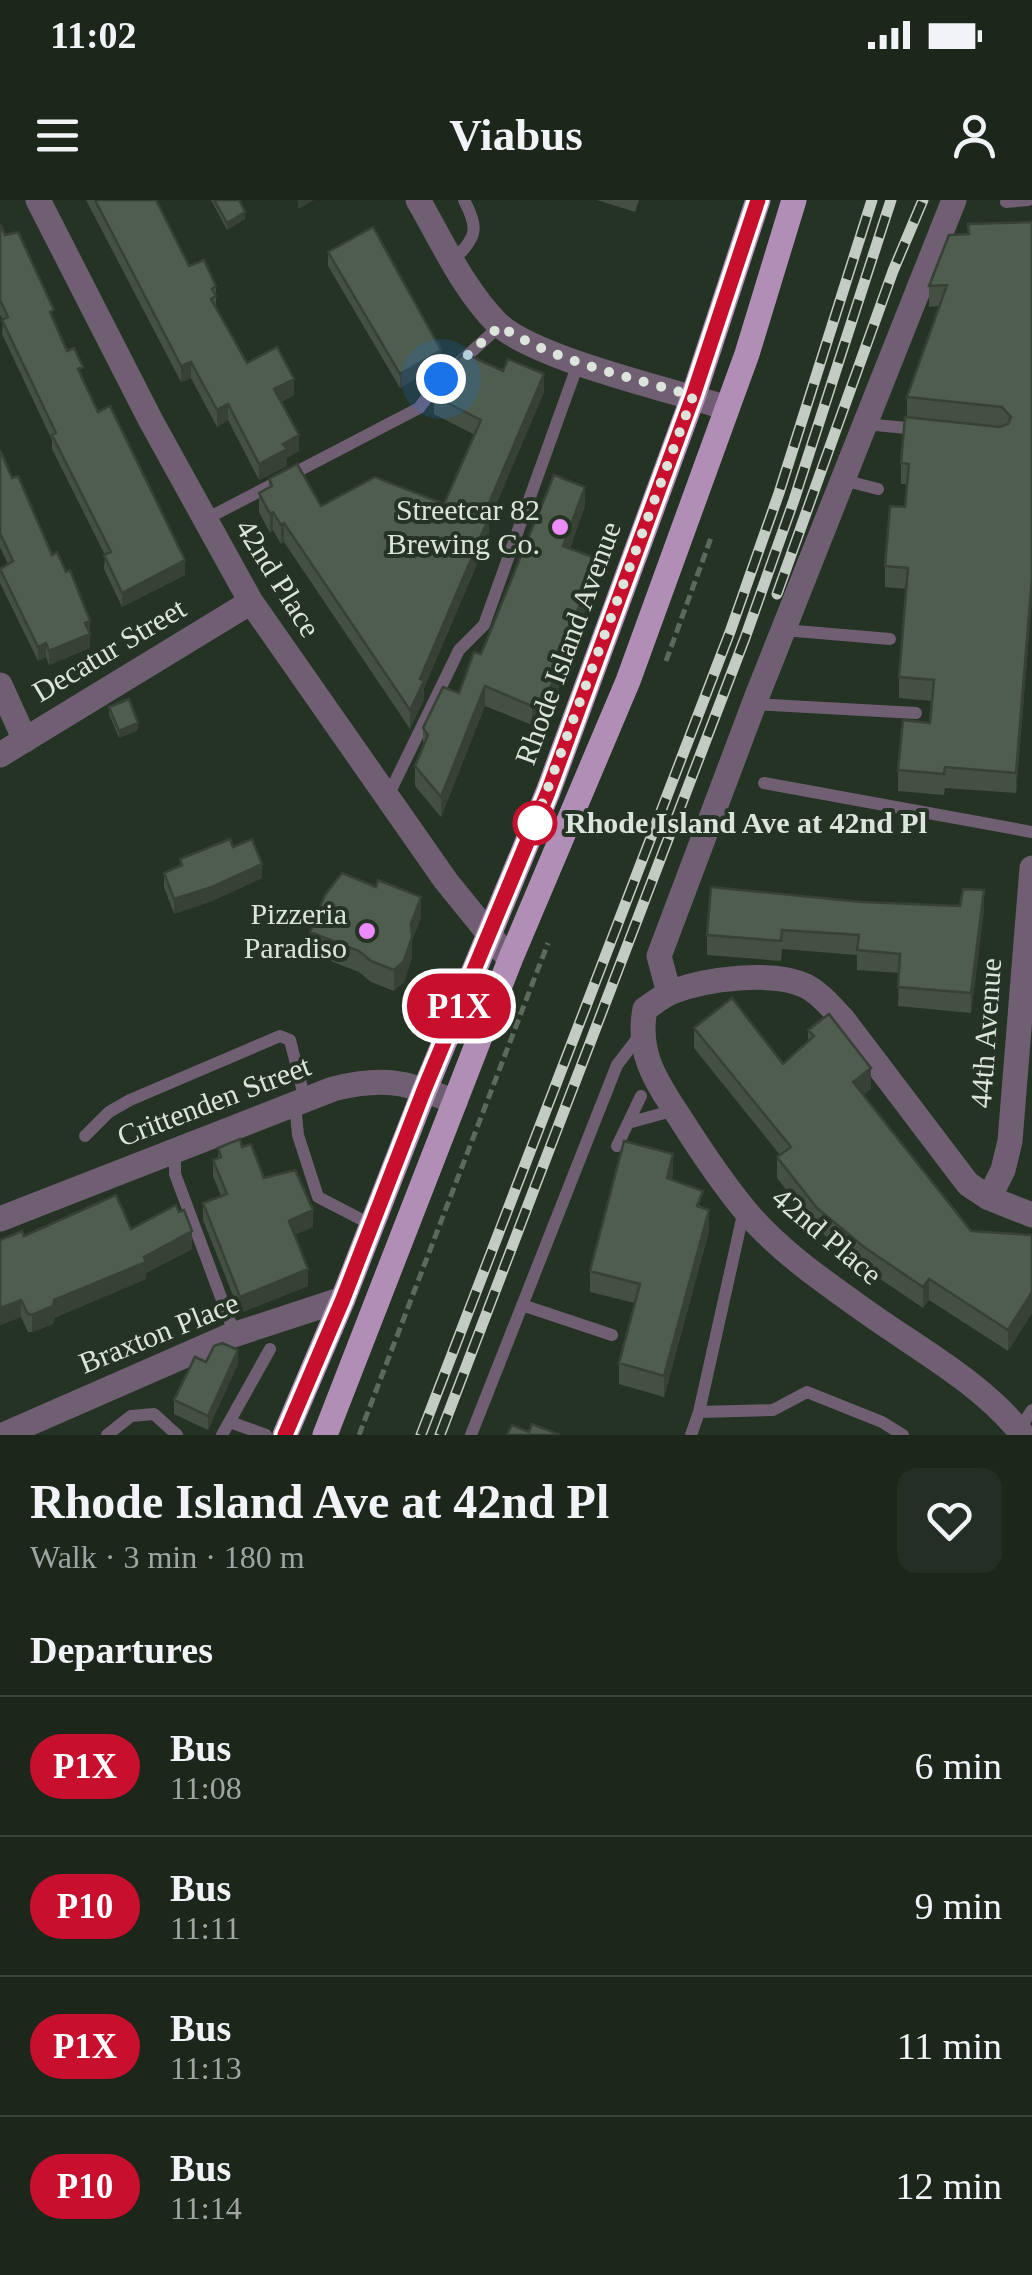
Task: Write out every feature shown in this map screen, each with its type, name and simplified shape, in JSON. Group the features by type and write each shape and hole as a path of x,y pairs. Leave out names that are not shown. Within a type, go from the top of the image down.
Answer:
{"main road":[{"name":"Rhode Island Avenue","path":"285,1435 551,782 693,396 758,200"},
{"path":"325,1435 510,960 628,681 748,354 794,200"}],"street":[{"name":"42nd Place","path":"38,200 204,520 251,602 387,798 487,936 510,960"},
{"path":"418,200 481,306 500,326 521,340 579,361 728,408"},
{"path":"669,993 659,956 754,704 954,200"},
{"name":"Decatur Street","path":"0,754 251,602"},
{"path":"0,686 24,740"},
{"name":"44th Avenue","path":"988,1198 1003,1170 1010,1141 1025,1039 1032,868"},
{"path":"640,1036 645,1010 669,993 734,979 803,984 842,1018 968,1184 988,1198 1032,1216"},
{"name":"42nd Place","path":"640,1036 649,1066 674,1110 744,1209 770,1236 827,1282 1025,1425"},
{"name":"Crittenden Street","path":"0,1219 300,1102 364,1081 385,1080 455,1102"},
{"name":"Braxton Place","path":"3,1435 235,1335 343,1299"}],"lane":[{"path":"453,261 472,240 476,222 464,200"},
{"path":"1006,202 1028,200"},
{"path":"204,520 419,408 441,379 500,326"},
{"path":"387,798 459,650 484,625 579,361"},
{"path":"865,424 923,430"},
{"path":"843,480 878,489"},
{"path":"784,630 890,639"},
{"path":"754,704 916,713"},
{"path":"764,783 1032,832"},
{"path":"85,1136 108,1112 130,1100 280,1036 290,1040 300,1102 298,1134 318,1197 372,1225"},
{"path":"471,1435 617,1065 640,1036"},
{"path":"618,1146 642,1096"},
{"path":"628,1124 674,1110"},
{"path":"175,1151 175,1174 235,1335"},
{"path":"691,1435 744,1209"},
{"path":"522,1306 612,1334"},
{"path":"222,1435 270,1349"},
{"path":"699,1412 773,1410 807,1392 882,1422 903,1435"},
{"path":"107,1435 131,1416 154,1414 176,1435"},
{"path":"230,1422 266,1435"}],"building":[{"path":"95,200 156,200 189,266 204,260 216,286 212,289 216,296 211,299 247,363 277,347 294,379 274,389 299,435 283,444 287,449 259,464 228,404 217,410 191,362 181,366"},
{"path":"214,200 239,200 245,212 227,223"},
{"path":"1032,222 1032,578 1016,773 945,767 944,774 898,770 903,720 930,723 934,680 899,677 908,568 885,566 890,506 905,507 909,464 901,463 905,417 1000,427 1008,424 1011,417 1002,407 907,397 947,285 929,286 949,235 969,234 968,224"},
{"path":"0,224 5,235 18,232 54,310 50,312 67,351 74,348 83,367 78,369 98,412 110,406 185,560 122,593 104,555 111,552 52,435 56,433 2,320 8,317 0,300"},
{"path":"373,227 441,350 400,374 328,252"},
{"path":"464,353 503,371 508,359 544,374 484,515 489,517 410,710 284,523 281,525 273,512 270,514 259,493 272,486 269,479 297,464 321,506 375,477 444,504 481,420 434,396 449,367"},
{"path":"0,450 12,478 18,476 52,555 57,552 66,572 70,570 90,621 85,623 90,634 49,651 46,643 38,647 0,569 13,561 0,533"},
{"path":"554,475 585,487 563,546 598,559 564,659 544,700 532,706 485,686 441,797 415,766 428,735 423,728 443,687 459,693 474,652 481,654"},
{"path":"129,699 138,723 119,731 109,707"},
{"path":"230,839 233,847 252,839 262,864 174,899 164,873 182,865 180,859"},
{"name":"Pizzeria Paradiso","path":"342,873 376,887 378,880 421,897 404,961 394,970 310,932 325,895"},
{"path":"711,887 862,902 960,906 963,889 984,890 971,993 898,987 900,954 857,950 859,935 782,930 781,941 707,935"},
{"path":"732,998 783,1064 814,1036 808,1030 829,1014 871,1068 853,1082 971,1231 1032,1235 1032,1292 1008,1330 929,1279 923,1287 864,1247 817,1208 777,1157 791,1147 694,1028"},
{"path":"240,1139 242,1147 251,1144 264,1178 295,1170 313,1210 289,1221 308,1269 240,1297 203,1203 227,1194 213,1160 221,1157 218,1148"},
{"path":"624,1141 673,1154 667,1178 703,1191 697,1206 709,1210 664,1376 619,1363 640,1284 590,1271"},
{"path":"116,1195 131,1229 176,1205 179,1212 184,1210 192,1231 144,1257 146,1262 54,1300 53,1306 32,1315 21,1300 0,1308 0,1240 22,1231 24,1236"},
{"path":"222,1343 238,1350 208,1416 174,1400 195,1357 206,1362 214,1346"},
{"path":"532,1424 560,1435 507,1435 512,1425 529,1432"}],"railway":[{"path":"421,1435 730,632 779,493 872,200"},
{"path":"440,1435 745,638 891,200"},
{"path":"777,594 893,271 923,200"}],"bus line":[{"name":"P1X","path":"285,1435 548,792 693,396 758,200"}],"place":[{"name":"Streetcar 82 Brewing Co.","path":"560,527"},
{"name":"Rhode Island Ave at 42nd Pl","path":"535,823"},
{"name":"Pizzeria Paradiso","path":"367,931"}],"route":[{"path":"441,379 500,326 521,340 563,357 693,396 535,823"}]}
